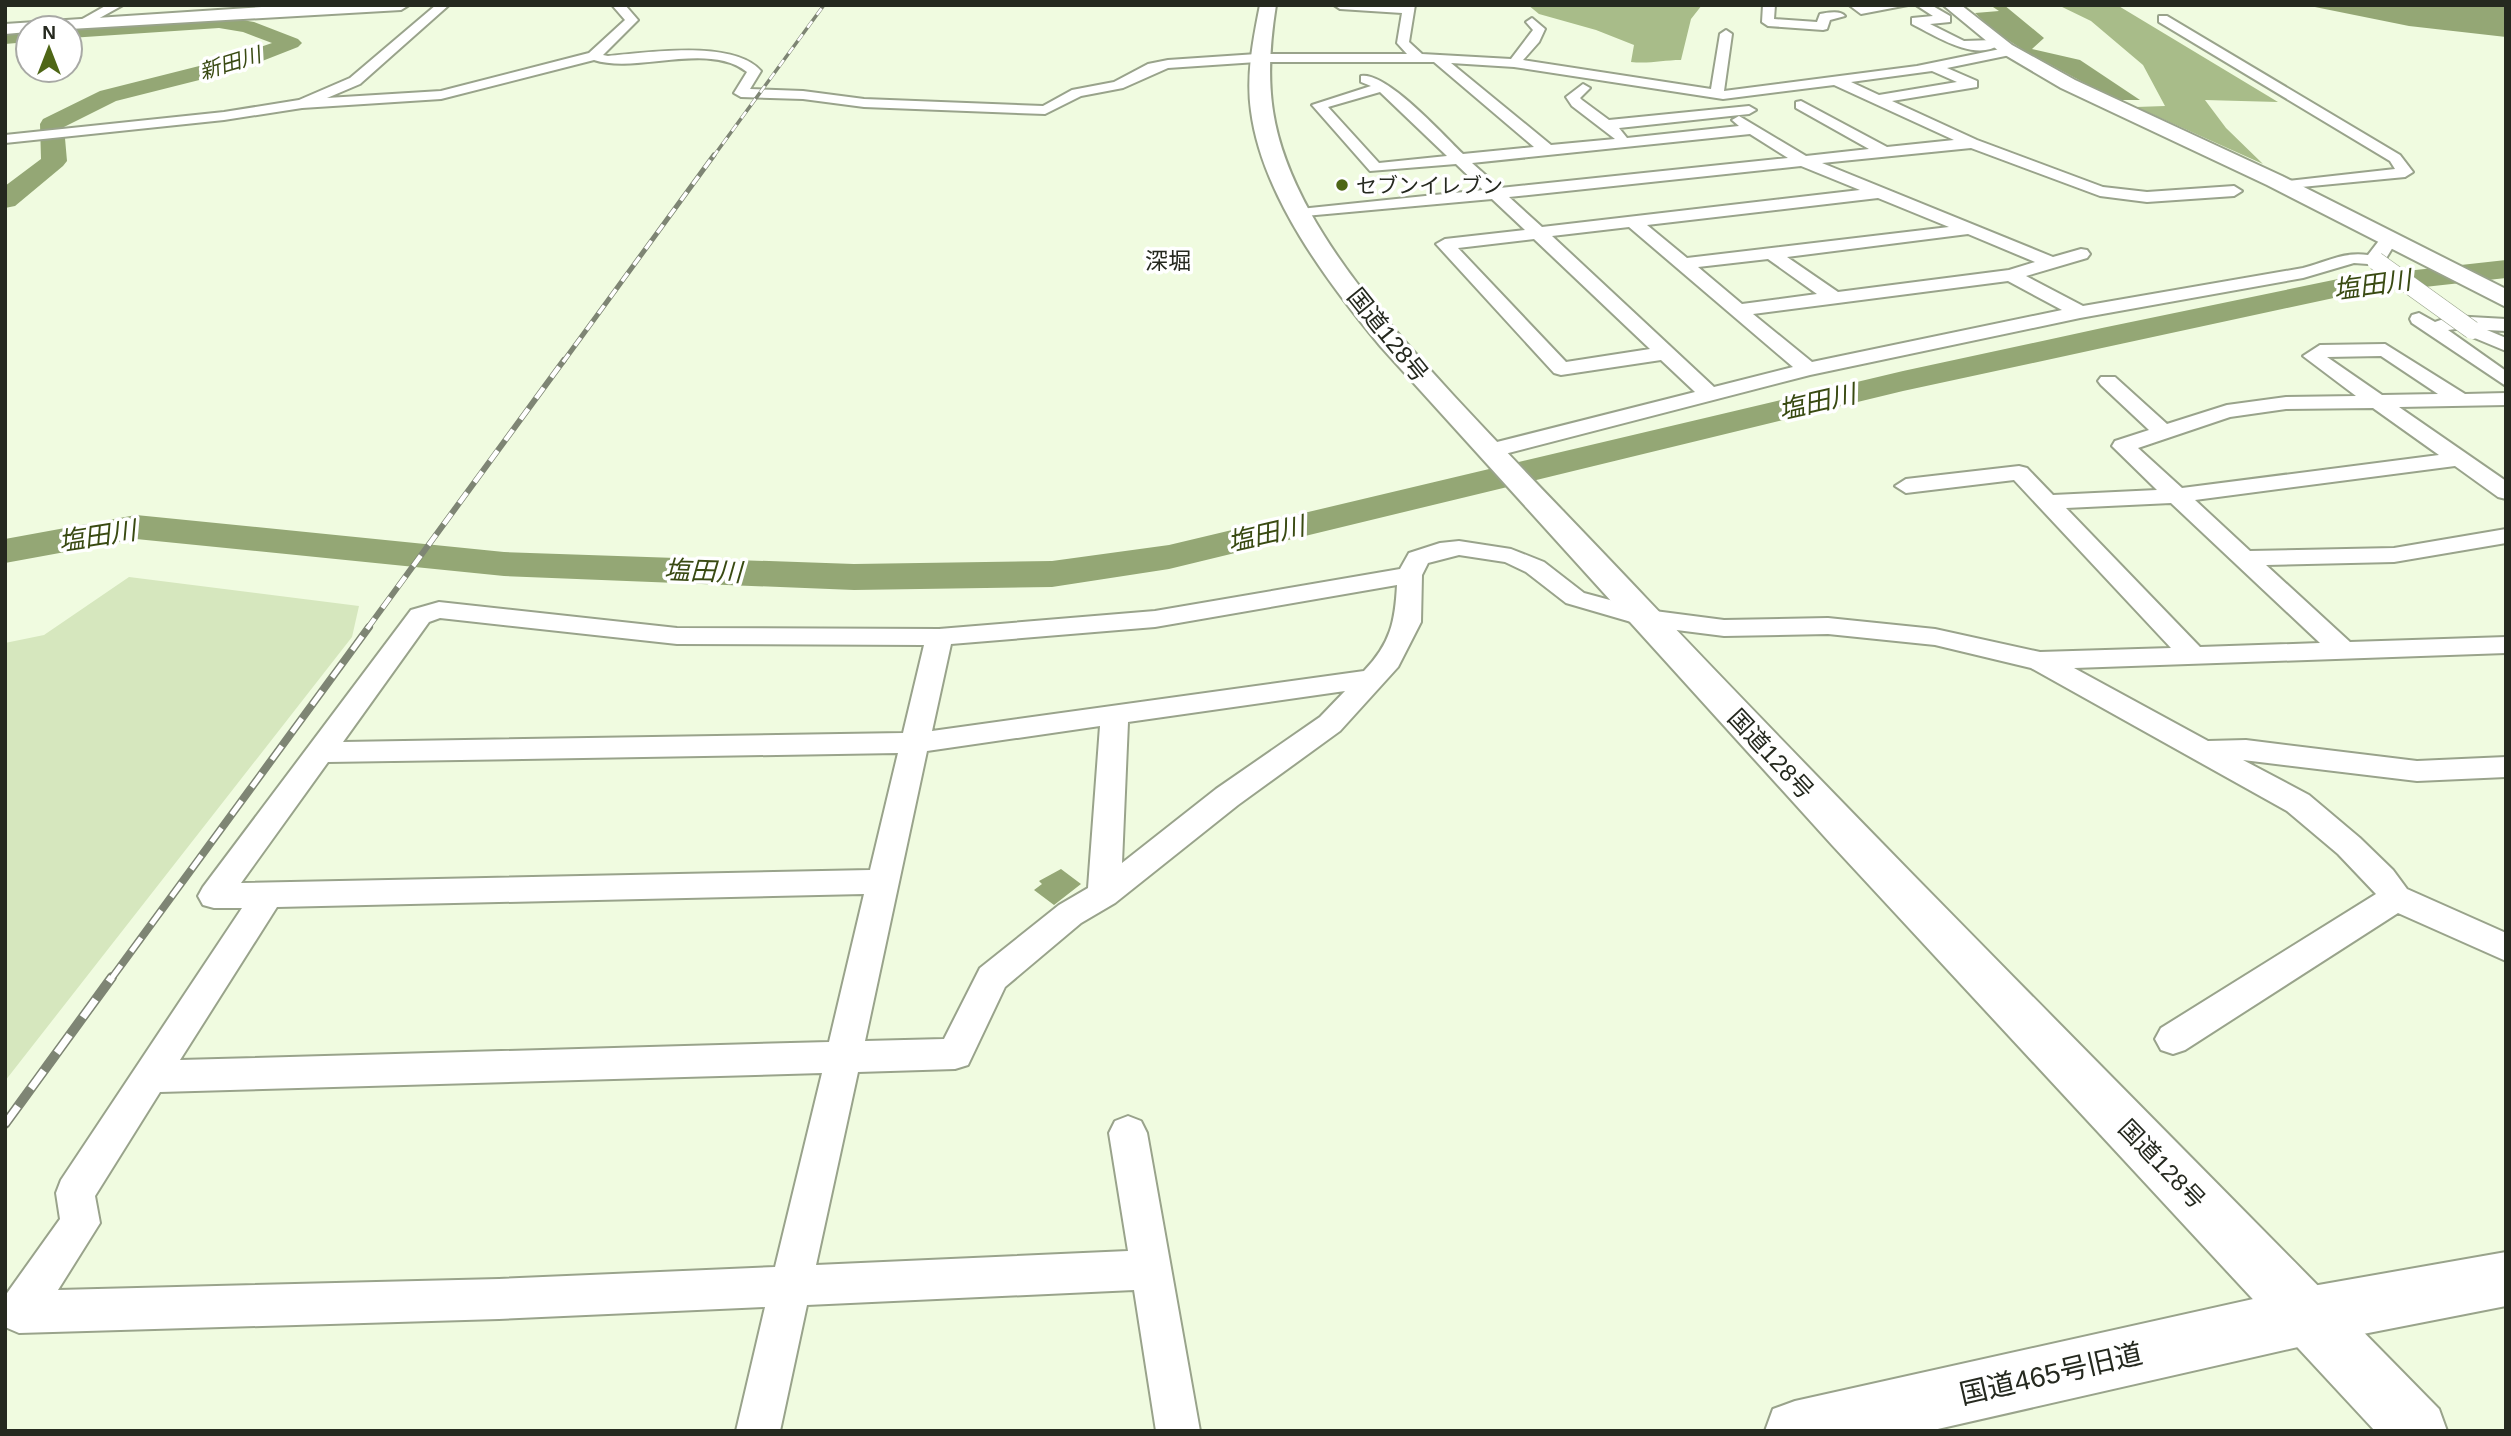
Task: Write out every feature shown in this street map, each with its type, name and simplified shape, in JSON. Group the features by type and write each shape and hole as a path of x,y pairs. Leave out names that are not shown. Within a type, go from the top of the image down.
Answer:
{"main road":[{"path":"84,22 401,5"},
{"name":"国道128号","path":"1268,5 1257,58 1257,96 1266,143 1300,214 1372,323 1564,534 1807,793 2417,1431"},
{"path":"1951,5 2005,47 2063,81 2288,186 2506,299"},
{"name":"国道465号旧道","path":"1795,1431 2307,1316 2506,1279"}],"street":[{"path":"84,22 117,5"},
{"path":"302,104 355,81 443,5"},
{"path":"13,138 224,116 302,104 441,95 594,56 632,20 618,5"},
{"path":"1340,5 1409,8 1403,43 1421,60"},
{"path":"1769,5 1768,22 1823,26 1824,16 1839,16"},
{"path":"1855,5 1861,10 1902,5"},
{"path":"1922,5 1946,19 1916,22 1962,46 2005,47"},
{"path":"2163,19 2395,158 2405,172 2288,186"},
{"path":"1514,63 1535,39 1539,29 1532,22"},
{"path":"1717,94 1726,34"},
{"path":"594,56 607,60 706,57 742,62 754,71 741,93 803,95 876,104 1045,110 1077,93 1118,85 1153,67 1257,58 1437,58 1514,63 1717,94 1754,93 1934,67 2005,47"},
{"path":"1437,58 1547,150"},
{"path":"1339,59 1340,69 1383,87 1709,394"},
{"path":"1847,101 1972,84 1934,67"},
{"path":"1596,76 1573,96 1577,103 1629,142"},
{"path":"1837,81 1972,143 2100,191 2147,197 2234,191"},
{"path":"1383,87 1319,104 1375,168 1753,129"},
{"path":"1583,88 1635,97"},
{"path":"1674,103 1726,112 1803,161 2052,263"},
{"path":"1824,103 1794,106 1884,152"},
{"path":"1606,125 1763,108"},
{"path":"1446,145 1530,137"},
{"path":"1300,214 1972,143"},
{"path":"1666,353 1562,369 1445,244 1877,193"},
{"path":"1633,222 1808,369"},
{"path":"1682,264 1968,230"},
{"path":"2376,261 2375,257 2389,240"},
{"path":"1771,253 1833,297"},
{"path":"1738,310 2011,275 2081,254"},
{"path":"1489,451 1808,369 2080,312 2302,273 2343,262 2350,257 2376,261 2472,330 2506,345"},
{"path":"2011,275 2080,312"},
{"path":"2506,325 2452,322 2426,324 2506,380"},
{"path":"2506,420 2385,350 2320,351 2314,356 2506,492"},
{"path":"2108,381 2164,432"},
{"path":"2343,650 2123,446 2227,411 2286,403 2506,399"},
{"path":"2047,502 2176,496 2460,459"},
{"path":"1906,486 2019,472 2192,654"},
{"path":"2244,558 2394,555 2505,537"},
{"path":"150,1077 954,1054 992,978 1070,914 1104,894 1227,797 1330,724 1369,679 1389,661 1408,622 1410,575 1418,558 1440,550 1484,550 1511,556 1535,567 1575,598 1645,618 1724,628 1828,626 1935,636 2040,661 2208,751 2298,803 2349,846 2382,878 2396,898 2506,948"},
{"path":"882,882 214,896 420,615 439,610 677,636 939,637 1155,619 1410,575"},
{"path":"758,1431 841,1056 939,637"},
{"path":"2040,661 2506,645"},
{"path":"319,752 914,743 1369,679"},
{"path":"1104,894 1115,713"},
{"path":"2208,751 2246,750 2417,771 2506,766"},
{"path":"268,894 75,1193 80,1223 19,1312 791,1287 1150,1270"},
{"path":"2173,1039 2396,898"},
{"path":"1128,1133 1178,1431"}],"shaded area":[{"path":"1528,5 1702,5 1691,19 1681,60 1644,63 1631,62 1634,45 1596,30 1539,14"},
{"path":"1990,5 2004,5 2044,38 2032,49 2080,60 2140,100 2121,100 2103,93 2025,51 1994,31 1975,13 1999,11"},
{"path":"2058,5 2117,5 2278,102 2205,100 2226,128 2263,164 2136,107 2165,106 2143,65 2091,21"},
{"path":"2305,5 2506,5 2506,37 2409,26"},
{"path":"129,577 359,606 352,637 5,1081 5,643 44,635"},
{"path":"1061,869 1081,884 1054,905 1034,890 1042,884 1039,881"}],"waterway":[{"name":"新田川","path":"5,200 54,161 52,124 108,96 231,65 291,43 247,26 219,22 84,31"},
{"name":"新田川","path":"5,38 14,37"},
{"name":"塩田川","path":"5,551 136,527 504,564 854,577 1052,574 1169,557 1903,381 2343,287 2506,269"}],"railway":[{"path":"713,157 824,5"},
{"path":"563,362 714,155"},
{"path":"367,629 564,360"},
{"path":"111,979 369,627"},
{"path":"5,1124 112,977"}],"place":[{"name":"セブンイレブン","path":"1342,185"}],"district":[{"name":"深堀","path":"1168,261"}]}
